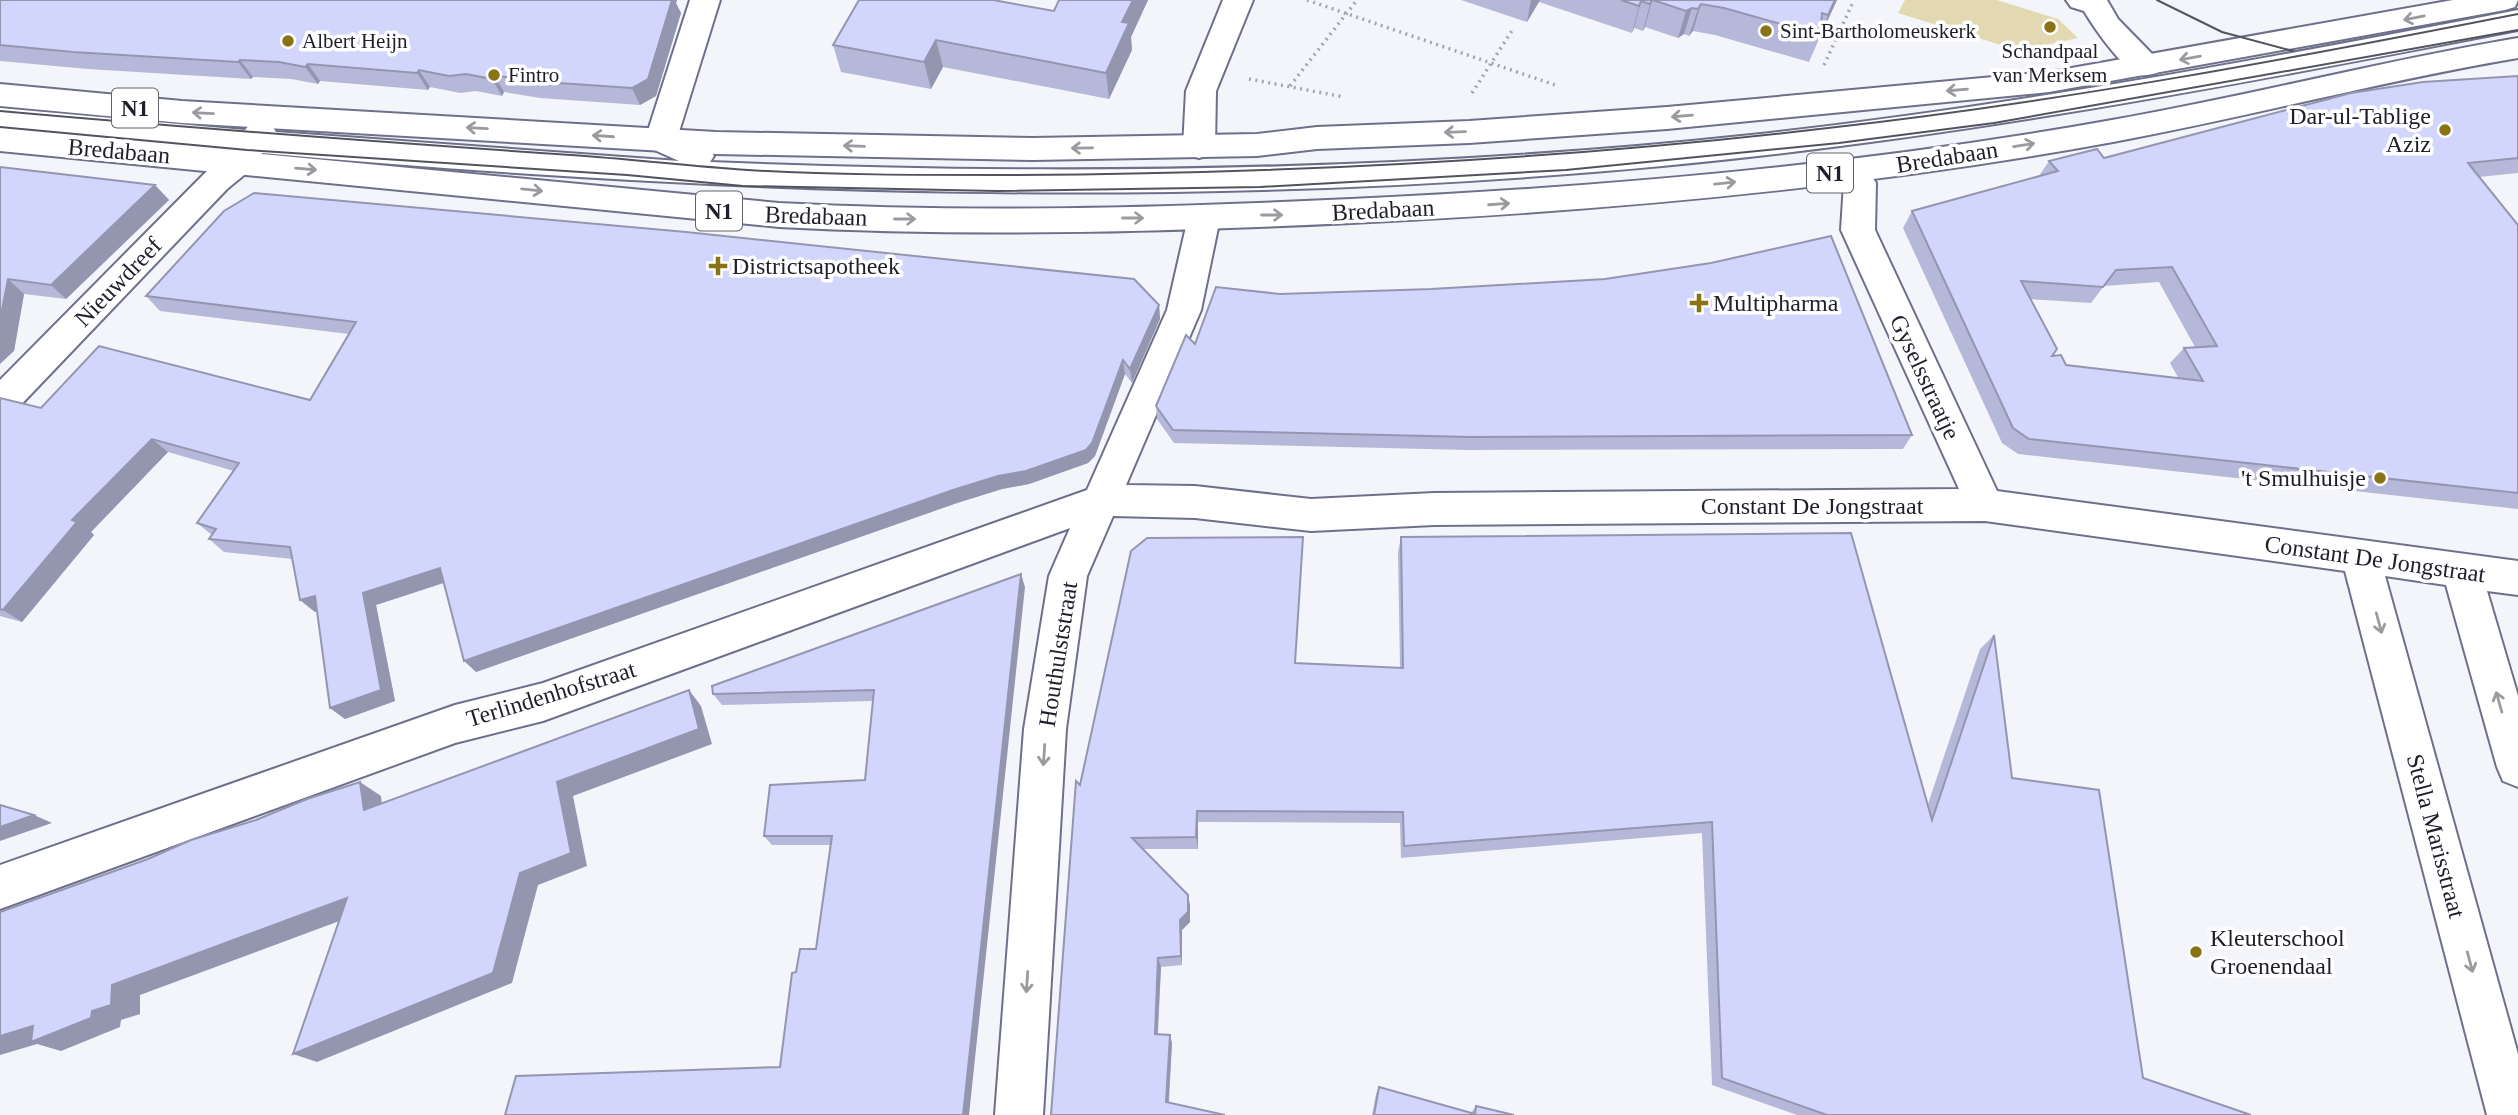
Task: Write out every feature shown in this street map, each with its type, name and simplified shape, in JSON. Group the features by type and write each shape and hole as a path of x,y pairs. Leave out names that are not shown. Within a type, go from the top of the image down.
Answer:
{"main road":[{"path":"705,0 661,140 746,178"},
{"path":"1199,147 1201,91 1238,0"},
{"name":"Bredabaan","path":"0,94 182,112 661,140 946,148 1199,147 1667,118 2049,82 2505,0"},
{"path":"2090,1 2107,25 2146,66"},
{"path":"245,153 746,178 1128,183 1392,173 1566,162 1835,136 2003,113 2376,48 2518,20"},
{"path":"2376,48 2448,59"},
{"name":"Bredabaan","path":"0,119 245,153 779,215 853,219 1204,218 1500,204 1854,171 2114,131 2448,59 2518,48"},
{"path":"245,153 271,116"},
{"name":"Bredabaan","path":"0,140 245,153"},
{"name":"Nieuwdreef","path":"0,403 245,153"},
{"name":"Gyselsstraatje","path":"1860,183 1858,230 1985,505"},
{"name":"Houthulststraat","path":"1019,1115 1045,729 1068,576 1184,310 1204,218"},
{"name":"Constant De Jongstraat","path":"1102,500 1195,502 1311,515 1434,509 1985,505 2518,578"},
{"name":"Terlindenhofstraat","path":"0,887 455,723 543,702 1102,500"},
{"name":"Stella Marisstraat","path":"2361,558 2511,1115"},
{"path":"2462,571 2518,767"}],"path":[{"path":"1307,0 1565,88"},
{"path":"1290,86 1357,0"},
{"path":"1822,69 1854,0"},
{"path":"1469,97 1513,29"},
{"path":"1212,64 1290,86 1345,97"}],"shaded area":[{"path":"1905,0 1997,0 2058,19 2078,38 2020,51 1898,13"}],"building":[{"path":"0,0 672,0 648,79 632,88 530,81 494,75 492,79 466,74 449,76 419,70 417,73 308,64 305,67 279,62 73,52 0,45"},
{"path":"859,0 993,0 1054,11 1059,0 1133,0 1122,22 1129,23 1106,73 936,40 924,62 833,45"},
{"path":"1621,0 1652,0 1650,4 1641,1 1639,6"},
{"path":"1653,0 1835,0 1828,15 1822,13 1820,35 1724,8 1701,4 1698,9 1686,11"},
{"path":"2518,76 2518,158 2468,163 2518,225 2518,493 2029,439 2013,428 1912,211 2058,171 2049,161 2097,149 2104,158 2351,93 2423,82","holes":["2172,267 2217,346 2184,348 2203,381 2066,365 2061,355 2052,356 2057,349 2021,281 2103,287 2116,270"]},
{"path":"0,167 155,185 51,285 8,279 0,320"},
{"path":"254,193 686,232 1134,279 1159,305 1130,369 1123,360 1092,443 1086,450 1026,471 998,476 953,490 464,661 440,568 363,593 381,690 330,708 315,596 300,600 290,547 209,539 216,529 197,523 239,463 152,439 72,520 77,522 3,610 0,609 0,398 41,408 99,346 310,400 356,322 146,296 224,211"},
{"path":"1831,236 1912,435 1470,437 1173,430 1156,406 1186,335 1195,344 1216,287 1280,294 1605,279 1711,263"},
{"path":"1851,533 1932,820 1994,635 2012,778 2099,790 2143,1078 2251,1115 1827,1115 1722,1078 1712,822 1404,846 1403,812 1197,811 1196,837 1132,838 1188,895 1188,912 1180,920 1181,956 1158,958 1155,1034 1170,1035 1166,1102 1225,1115 1051,1115 1076,781 1080,785 1131,551 1147,538 1303,537 1295,663 1403,668 1401,537"},
{"path":"1021,574 963,1115 505,1115 516,1076 780,1067 792,973 796,972 800,949 816,949 832,836 764,836 770,785 865,780 874,690 713,694 712,686"},
{"path":"689,690 699,729 557,782 571,853 520,873 493,973 293,1054 347,898 112,985 111,1005 92,1011 91,1018 31,1042 33,1026 0,1036 0,912 148,859 191,840 256,820 307,799 360,782 364,810"},
{"path":"0,805 34,815 0,827"},
{"path":"1379,1087 1475,1114 1476,1106 1514,1115 1374,1115"}],"tram line":[{"path":"2157,0 2222,32 2293,51"},
{"path":"0,111 780,172 1003,175 1313,168 1622,149 1915,117 2174,78 2518,14"},
{"path":"0,127 247,150 627,175 743,186 997,191 1260,187 1566,170 1839,143 1994,123 2518,30"}],"place":[{"name":"Schandpaal van Merksem","path":"2050,27"},
{"name":"Sint-Bartholomeuskerk","path":"1766,31"},
{"name":"Albert Heijn","path":"288,41"},
{"name":"Fintro","path":"494,75"},
{"name":"Dar-ul-Tablige Aziz","path":"2445,130"},
{"name":"Districtsapotheek","path":"718,266"},
{"name":"Multipharma","path":"1699,303"},
{"name":"'t Smulhuisje","path":"2380,478"},
{"name":"Kleuterschool Groenendaal","path":"2196,952"}]}
